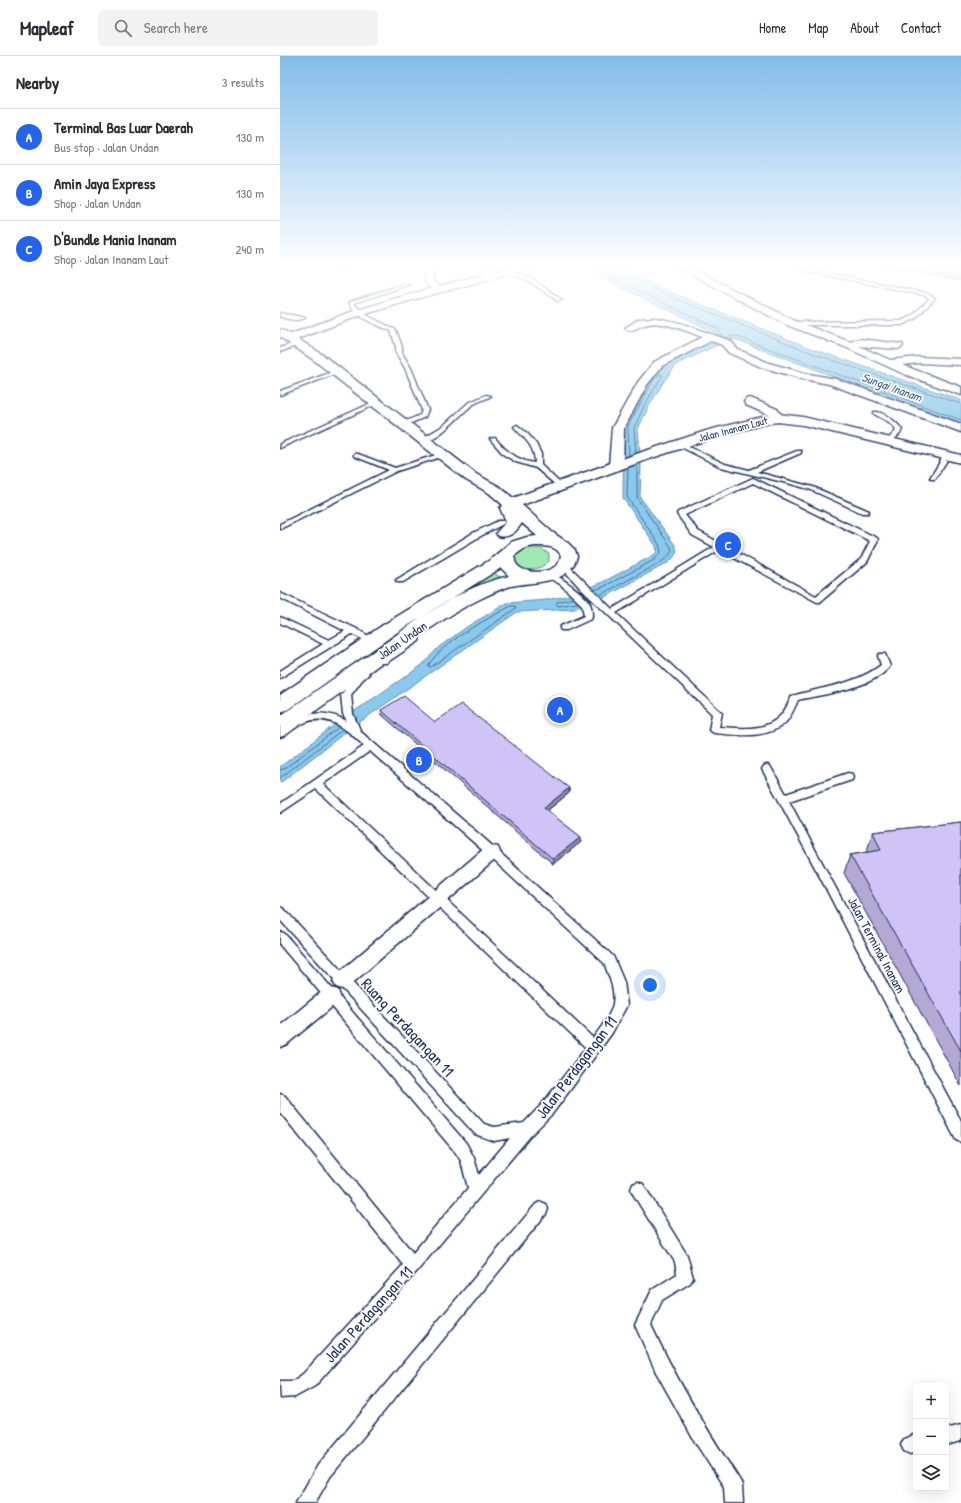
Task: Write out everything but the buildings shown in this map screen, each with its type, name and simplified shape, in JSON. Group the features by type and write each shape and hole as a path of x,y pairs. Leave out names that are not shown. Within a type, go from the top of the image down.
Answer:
{"street":[{"path":"290,338 308,332"},
{"path":"693,332 727,343 729,348 733,351 765,365 803,376 832,381 961,428"},
{"path":"813,332 849,345 888,363 961,391"},
{"path":"616,466 618,428 642,384 658,364 710,337"},
{"path":"290,338 337,372 471,477 492,488 542,534 567,550 569,561 565,567"},
{"path":"849,345 860,342 898,346"},
{"path":"888,363 919,360 961,362"},
{"path":"750,402 773,412 778,418"},
{"name":"Jalan Inanam Laut","path":"511,504 679,444 739,426 778,418 803,420 961,459"},
{"path":"471,477 491,499 497,510 503,528 507,565 511,569 525,576 542,576"},
{"path":"503,528 514,523 508,508 511,504"},
{"name":"Jalan Undan","path":"280,705 405,619 480,573 507,554 514,547 533,541 548,541 561,546"},
{"name":"Jalan Undan","path":"280,726 417,629 445,611 486,590 506,582 542,576 565,567"},
{"path":"342,981 492,852"},
{"path":"280,1038 331,996"}],"lane":[{"path":"394,332 399,347 399,353 419,391 425,410 423,416 404,424"},
{"path":"280,350 290,338"},
{"path":"280,393 337,372"},
{"path":"423,440 448,425 473,401 488,396"},
{"path":"280,446 376,403"},
{"path":"876,413 890,421 899,429 898,433 889,441"},
{"path":"517,427 527,435 538,454 538,466"},
{"path":"493,439 499,449 510,457 520,462 538,466 560,486"},
{"path":"679,444 723,466 811,488 865,511"},
{"path":"750,472 799,452"},
{"path":"280,527 395,470 442,454"},
{"path":"356,455 395,470"},
{"path":"933,478 943,462 945,455"},
{"path":"753,480 874,540 864,560 817,600 719,547 696,533 681,514 753,480"},
{"path":"400,580 476,535 503,528"},
{"path":"612,612 719,547"},
{"path":"565,567 598,601 612,612 717,713 714,730 748,731 770,727 782,720 795,698 850,685 873,676 886,666 882,656"},
{"path":"542,576 562,582 586,604 588,617 564,628"},
{"path":"280,595 373,641"},
{"path":"280,620 330,644"},
{"name":"Jalan Perdagangan 11","path":"356,732 348,714 346,695 359,678 416,638 417,629"},
{"path":"280,675 352,630"},
{"name":"Jalan Perdagangan 11","path":"280,734 301,720 317,717 332,717 356,732 370,746 492,852 609,960 618,982 621,1005 608,1029 548,1108 527,1129 413,1265 309,1380 295,1389 280,1389"},
{"path":"280,809 370,746"},
{"name":"Jalan Terminal Inanam","path":"768,769 961,1135"},
{"path":"783,799 848,777"},
{"path":"316,783 594,1048"},
{"name":"Ruang Perdagangan 11","path":"280,912 480,1129 494,1134 527,1129"},
{"path":"280,937 461,1148 467,1158 476,1191"},
{"path":"280,1101 413,1265"},
{"path":"638,1189 682,1260 685,1278 657,1295 643,1325 662,1366 700,1436 733,1485 734,1503"},
{"path":"305,1503 324,1471 541,1209"},
{"path":"949,1436 961,1433"}],"green space":[{"path":"525,548 542,549 549,554 549,561 537,569 523,569 514,565 512,555"},
{"path":"492,572 502,578 433,610 280,718 280,713 388,636 424,612 479,583"}],"water":[{"name":"Sungai Inanam","path":"714,332 769,332 813,349 961,400 961,424 734,339 728,340 677,364 664,381 649,406 638,429 641,464 640,497 675,545 677,551 674,557 669,562 605,597 574,609 517,612 347,731 280,783 280,767 337,723 421,666 439,647 468,626 507,603 546,600 566,596 601,583 657,552 656,546 623,498 624,427 645,387 661,366 716,336 717,333"}],"place":[{"name":"D'Bundle Mania Inanam","path":"728,545"},
{"name":"Terminal Bas Luar Daerah","path":"560,710"},
{"name":"Amin Jaya Express","path":"419,760"}]}
